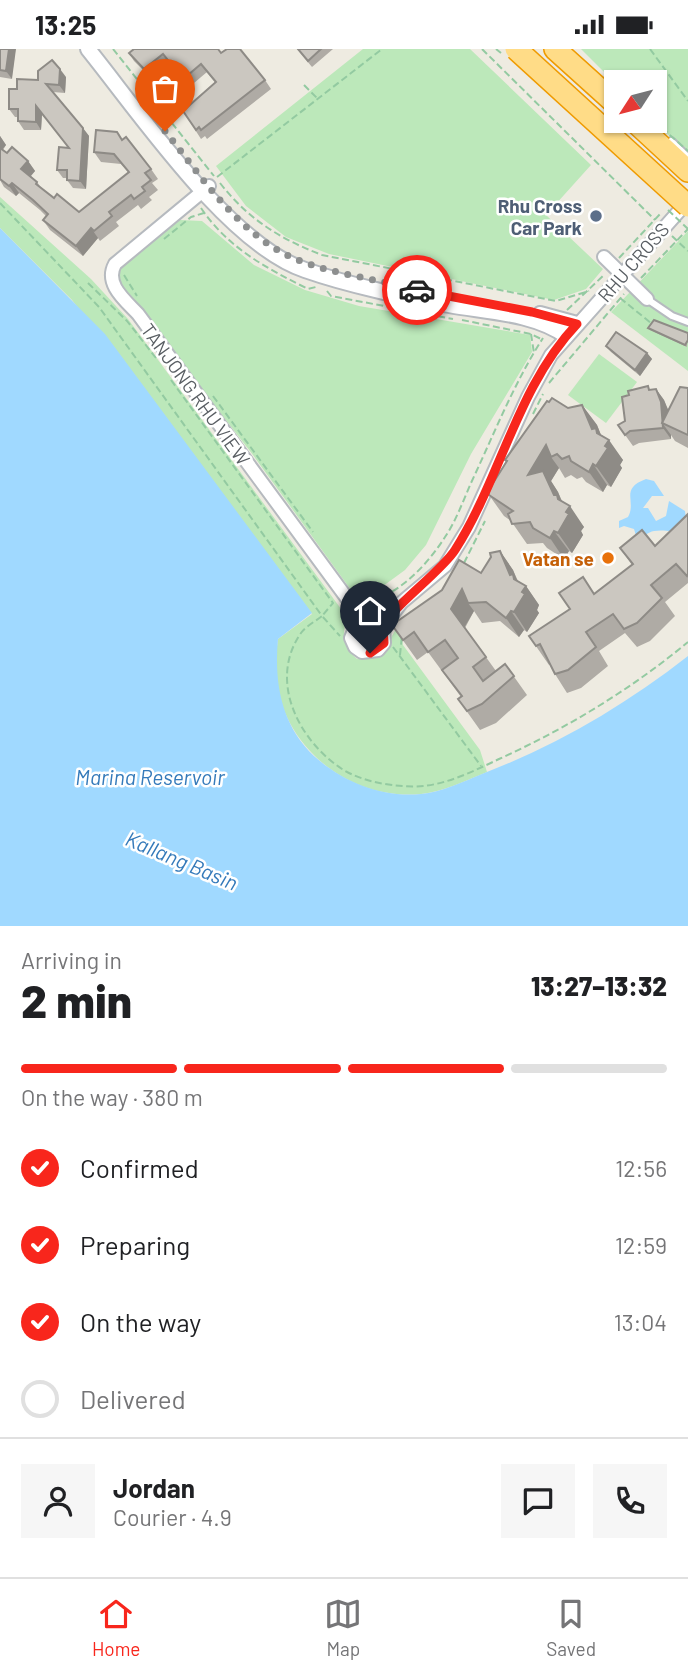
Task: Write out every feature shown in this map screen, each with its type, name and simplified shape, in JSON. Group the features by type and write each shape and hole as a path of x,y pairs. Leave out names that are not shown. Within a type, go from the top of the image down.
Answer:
{"highway":[{"path":"516,49 688,204"},
{"path":"555,49 604,93"},
{"path":"657,133 688,171"}],"street":[{"path":"88,49 139,104"},
{"path":"100,49 160,132 247,226 276,249 299,260 425,292 532,312 577,324"},
{"path":"209,185 258,245 303,270 413,297 552,326 566,336"},
{"name":"TANJONG RHU VIEW","path":"209,185 115,264 111,278 117,292 138,314 349,601 358,622"},
{"name":"RHU CROSS","path":"355,647 362,652 378,650 384,643 383,627 388,617 401,603 430,581 456,549 528,397 566,336 663,227 688,204"},
{"path":"604,257 648,299"},
{"name":"RHU CROSS","path":"358,622 401,603"},
{"path":"355,647 351,638 358,622"}],"lane":[{"path":"662,133 688,154"},
{"path":"648,299 672,316 688,322"}],"path":[{"path":"113,49 209,185 254,221 286,242 322,255 556,301 590,290"},
{"path":"209,185 382,49"},
{"path":"482,49 688,251"},
{"path":"650,49 688,101"},
{"path":"304,85 318,98"},
{"path":"662,133 688,154"},
{"path":"159,243 191,217 204,213"},
{"path":"533,414 553,377 619,298 688,229"},
{"path":"126,269 126,281 143,303"},
{"path":"81,285 89,281 127,321 157,360"},
{"path":"619,298 657,325"},
{"path":"383,306 531,334 542,339"},
{"path":"531,334 534,354"},
{"path":"168,374 333,603 322,616 355,647"},
{"path":"210,392 317,537"},
{"path":"462,566 488,513"},
{"path":"400,655 402,631"},
{"path":"384,635 482,767"}],"green space":[{"path":"363,49 470,49 591,165 546,215 603,269 586,289 554,300 329,254 286,237 246,206 216,166"},
{"path":"581,49 688,49 688,154 666,133 667,70 604,72"},
{"path":"0,197 91,279 128,319 347,617 344,640 352,654 357,659 378,652 399,623 403,645 480,750 487,772 438,791 394,794 368,788 344,778 322,763 304,744 290,722 280,698 275,663 278,639 312,614 72,300 0,228"},
{"path":"180,220 202,221 254,265 305,290 359,306 530,335 532,352 471,454 426,545 405,570 364,600 356,597 253,455 120,284 116,271"},
{"path":"688,231 688,371 611,312"},
{"path":"599,354 637,382 606,423 568,395"}],"water":[{"name":"Marina Reservoir","path":"0,228 105,334 312,613 278,639 279,687 287,717 294,731 314,756 337,773 378,791 406,795 444,789 510,763 589,723 688,656 688,926 0,926"},
{"path":"646,479 654,481 664,496 652,496 643,508 648,508 656,521 666,516 669,501 685,511 686,519 674,530 654,531 637,539 634,529 624,526 619,528 619,521 628,517 633,487"}],"building":[{"path":"0,49 9,49 6,71 0,70"},
{"path":"134,49 218,49 221,53 227,49 240,49 265,80 201,130 199,127 196,130 183,111 216,82 201,64 188,75 184,70 179,74 163,54 144,69 129,53"},
{"path":"298,49 321,49 308,61"},
{"path":"52,60 60,69 59,85 46,84 83,128 80,181 67,180 67,170 57,170 59,147 69,148 36,106 36,122 18,121 18,109 9,109 9,89 17,89 17,79 38,80 38,71"},
{"path":"96,130 117,132 122,140 126,137 151,169 145,173 151,180 142,187 145,191 134,199 131,195 109,212 112,216 94,231 91,228 76,246 43,220 48,214 33,200 12,183 9,186 0,179 0,148 7,153 12,147 28,161 21,169 37,182 36,184 54,198 57,194 79,212 129,172 114,154 94,152"},
{"path":"654,320 688,333 685,345 648,328"},
{"path":"616,332 647,353 635,370 606,346"},
{"path":"648,386 649,390 656,389 661,402 663,428 630,431 625,435 618,425 625,421 622,397 629,395 628,391"},
{"path":"680,387 688,388 688,435 662,423"},
{"path":"552,398 568,408 582,405 592,429 596,428 597,433 609,440 605,446 608,448 589,472 571,461 569,456 562,459 557,454 551,457 546,445 528,475 543,471 554,495 570,506 566,512 569,514 558,533 554,531 550,538 533,528 530,522 512,524 508,514 513,511 489,495 488,491 507,461 505,460 547,401"},
{"path":"688,514 687,576 676,564 651,585 662,598 637,623 624,629 613,614 586,632 596,647 568,670 555,674 540,644 536,646 529,636 570,609 559,593 583,577 594,594 633,564 620,548 642,530 655,546"},
{"path":"500,551 510,575 513,574 514,579 526,586 522,592 525,594 514,612 511,611 506,618 486,602 468,603 462,589 451,609 486,657 473,667 483,681 505,664 514,676 482,704 467,711 458,699 462,696 442,670 458,658 445,640 428,652 414,632 403,640 392,625 442,590 459,560 481,573 491,557 490,553"}],"way so far":[{"path":"165,131 230,210 276,249 299,260 343,273 417,290"}],"place":[{"name":"Rhu Cross Car Park","path":"596,216"},
{"name":"Vatan se","path":"608,558"}],"route":[{"path":"370,653 378,650 384,643 383,627 388,617 445,566 456,549 469,527 528,397 551,355 577,324 571,320 417,290"}],"water label":[{"name":"Kallang Basin","path":"182,860"}]}
